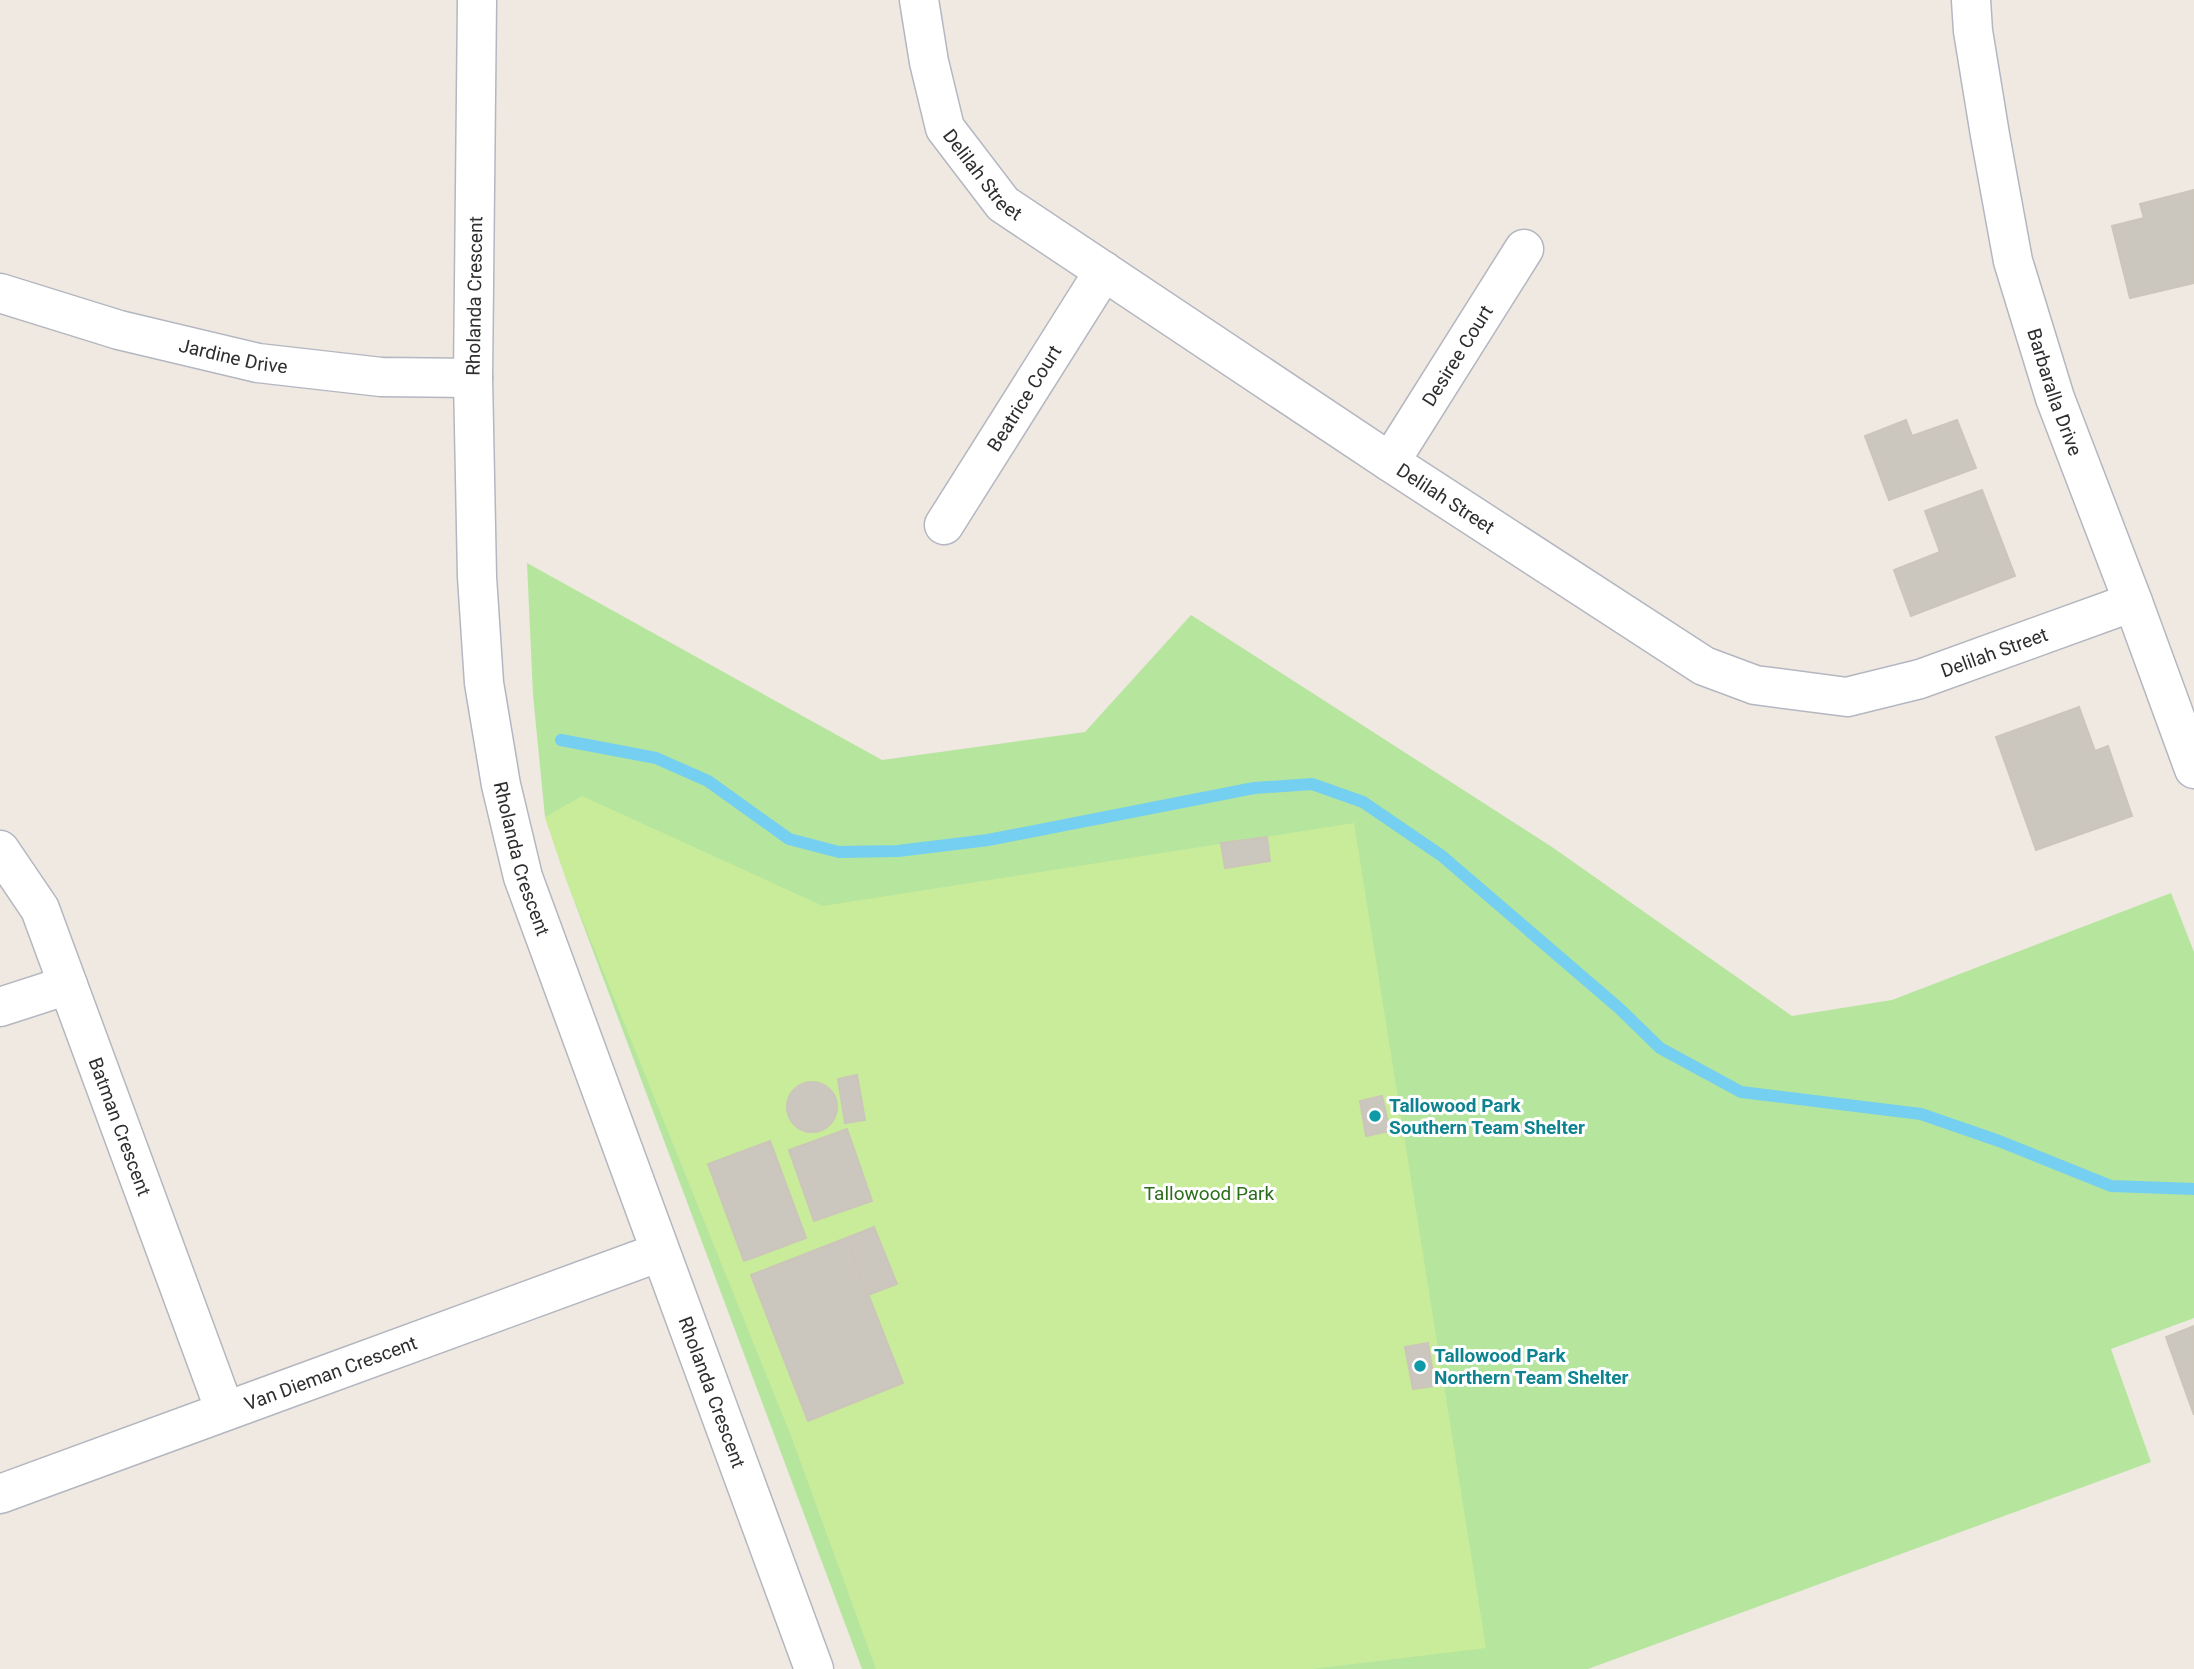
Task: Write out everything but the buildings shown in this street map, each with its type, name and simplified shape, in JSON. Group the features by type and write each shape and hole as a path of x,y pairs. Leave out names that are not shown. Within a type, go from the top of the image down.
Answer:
{"street":[{"name":"Rholanda Crescent","path":"477,0 473,378 477,577 484,684 501,785 523,877 814,1669"},
{"name":"Delilah Street","path":"919,0 929,62 945,128 1003,204 1390,462 1704,666 1755,685 1847,697 1920,679 2133,602"},
{"name":"Barbaralla Drive","path":"1971,0 1973,31 2013,261 2055,398 2194,769"},
{"name":"Desiree Court","path":"1390,462 1524,248"},
{"name":"Beatrice Court","path":"944,525 1104,271"},
{"name":"Jardine Drive","path":"0,293 119,330 258,363 381,377 473,378"},
{"name":"Batman Crescent","path":"0,850 40,909 225,1411"},
{"path":"0,1007 68,985"},
{"name":"Van Dieman Crescent","path":"0,1494 660,1252"}],"green space":[{"name":"Tallowood Park","path":"527,563 882,760 1085,732 1191,615 1552,847 1792,1016 1892,1000 2171,893 2194,952 2194,1318 2111,1349 2151,1462 1588,1669 862,1669 545,817 533,695"},
{"path":"582,796 823,906 1354,823 1486,1648 1312,1669 876,1669 791,1436 566,879 545,817"}],"waterway":[{"path":"561,740 656,758 708,781 789,839 839,852 898,851 988,840 1254,788 1312,784 1363,802 1442,856 1620,1009 1660,1048 1741,1092 1921,1114 1999,1141 2111,1186 2194,1189"}],"place":[{"name":"Tallowood Park Southern Team Shelter","path":"1375,1116"},
{"name":"Tallowood Park Northern Team Shelter","path":"1420,1366"}]}
